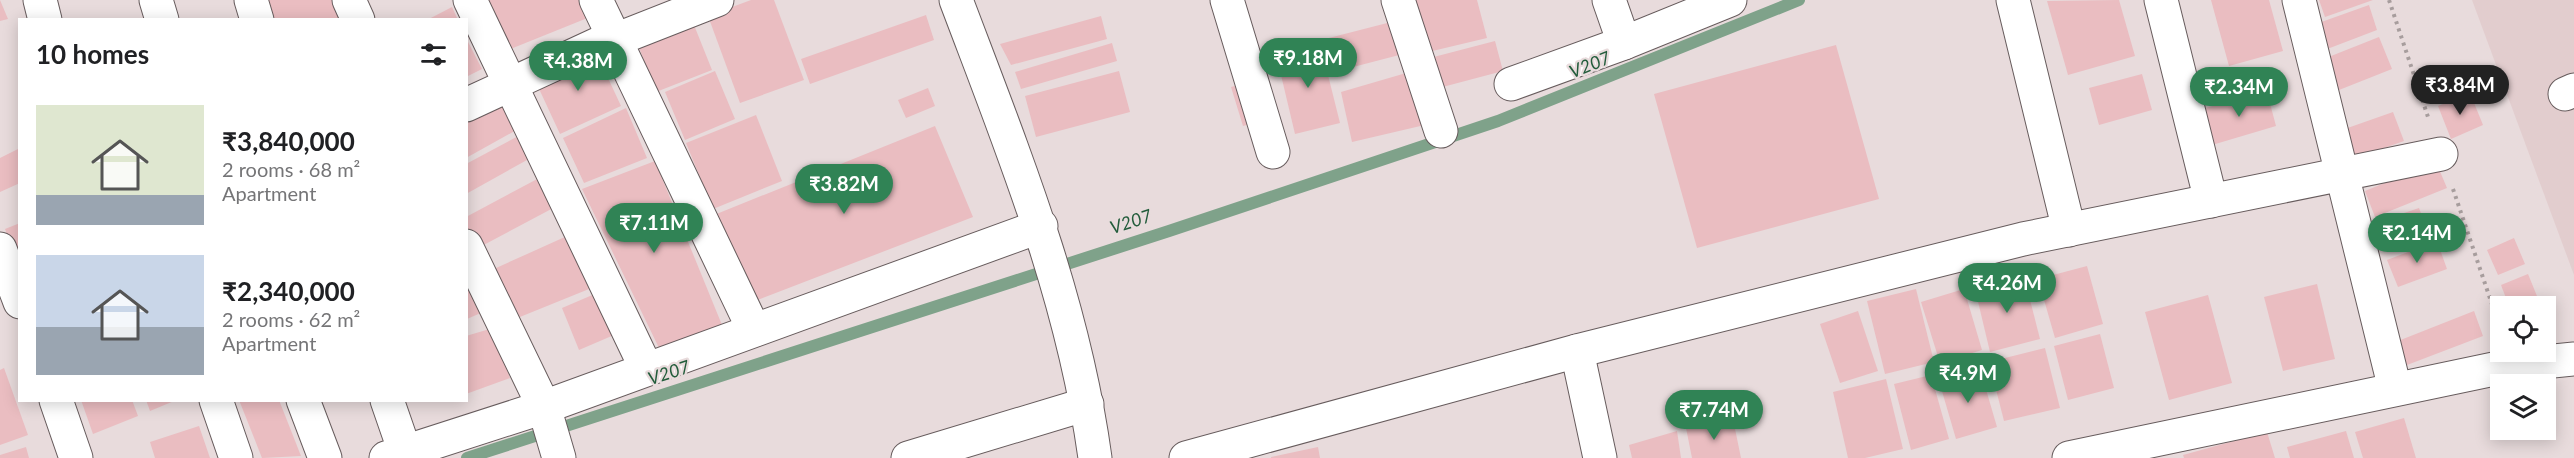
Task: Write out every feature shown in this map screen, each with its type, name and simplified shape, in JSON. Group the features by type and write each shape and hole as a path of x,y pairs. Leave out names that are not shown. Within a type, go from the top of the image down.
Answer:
{"street":[{"path":"40,0 44,18"},
{"path":"156,0 161,18"},
{"path":"251,0 256,18"},
{"path":"349,0 357,18"},
{"path":"470,0 645,368"},
{"path":"596,0 754,330"},
{"path":"468,104 509,83 611,38 615,40 717,0"},
{"path":"956,0 1044,238 1059,288 1087,404 1095,458"},
{"path":"1227,0 1273,152"},
{"path":"1398,0 1441,131"},
{"path":"1609,0 1624,44"},
{"path":"1510,84 1624,44 1730,0"},
{"path":"2013,0 2068,230"},
{"path":"2161,0 2211,201"},
{"path":"2300,0 2395,389"},
{"path":"1185,458 1243,451 1577,351 2068,230 2441,154"},
{"path":"387,402 396,455 544,410 645,368 754,330 1044,238"},
{"path":"0,249 18,297"},
{"path":"468,250 544,410 558,454"},
{"path":"1577,351 1600,458"},
{"path":"2069,458 2513,364 2574,359"},
{"path":"57,402 76,458"},
{"path":"217,402 236,458"},
{"path":"304,402 325,458"},
{"path":"908,458 1087,404"}],"shaded area":[{"path":"2472,0 2574,0 2574,275"}],"building":[{"path":"0,0 8,19 0,21"},
{"path":"258,0 343,0 349,18 264,18"},
{"path":"482,0 583,0 590,17 503,52"},
{"path":"751,0 774,0 804,80 740,103 708,16"},
{"path":"1410,0 1477,0 1487,38 1424,53"},
{"path":"2119,0 2135,56 2068,75 2047,1"},
{"path":"2211,0 2269,0 2283,51 2229,66"},
{"path":"2319,0 2373,0 2325,17"},
{"path":"2369,5 2377,30 2322,51 2313,25"},
{"path":"452,7 457,18 431,18"},
{"path":"690,15 712,70 656,92 635,37"},
{"path":"926,15 934,40 810,84 801,59"},
{"path":"1101,16 1107,39 1011,65 1000,44"},
{"path":"1395,21 1403,54 1334,72 1325,39"},
{"path":"2379,37 2392,69 2339,90 2326,58"},
{"path":"1495,41 1503,71 1435,89 1426,59"},
{"path":"468,42 482,69 468,76"},
{"path":"1112,43 1117,61 1021,89 1015,72"},
{"path":"1320,43 1340,123 1295,134 1276,54"},
{"path":"1836,45 1879,199 1697,248 1654,94"},
{"path":"595,50 621,106 560,134 534,78"},
{"path":"715,71 735,119 685,140 665,92"},
{"path":"1119,71 1130,112 1036,137 1025,96"},
{"path":"1413,71 1429,124 1352,142 1341,92"},
{"path":"2142,74 2152,110 2099,125 2089,88"},
{"path":"1246,83 1258,122 1243,126 1231,87"},
{"path":"928,88 935,106 906,118 898,100"},
{"path":"2267,92 2276,126 2212,145 2201,109"},
{"path":"2470,93 2483,125 2451,139 2438,106"},
{"path":"501,95 520,128 468,157 468,113"},
{"path":"626,108 647,158 584,183 563,138"},
{"path":"2393,112 2404,141 2350,160 2339,131"},
{"path":"756,115 782,181 713,209 686,143"},
{"path":"935,126 973,217 750,303 714,215"},
{"path":"524,133 536,155 468,193 468,163"},
{"path":"18,149 18,184 0,192 0,158"},
{"path":"655,161 722,325 660,350 582,189"},
{"path":"2436,162 2447,188 2375,217 2365,191"},
{"path":"541,177 557,206 478,248 468,230 468,216"},
{"path":"2419,208 2430,237 2387,252 2377,222"},
{"path":"18,224 18,262 5,229"},
{"path":"567,236 589,289 510,321 485,273"},
{"path":"2514,238 2525,264 2498,275 2487,250"},
{"path":"2437,241 2447,269 2398,287 2387,260"},
{"path":"2087,266 2103,324 2055,338 2038,279"},
{"path":"468,274 483,312 468,319"},
{"path":"2528,274 2537,296 2505,296 2501,285"},
{"path":"2024,276 2040,339 1990,352 1975,289"},
{"path":"2317,284 2335,359 2283,371 2264,297"},
{"path":"1916,289 1934,362 1885,374 1867,301"},
{"path":"1964,289 1982,350 1940,363 1921,302"},
{"path":"597,293 614,335 579,350 562,308"},
{"path":"2208,295 2232,383 2169,400 2145,312"},
{"path":"1858,311 1878,371 1840,383 1820,324"},
{"path":"2474,311 2483,336 2407,365 2398,341"},
{"path":"493,328 510,378 468,393 468,335"},
{"path":"2100,334 2114,388 2068,400 2054,346"},
{"path":"2045,348 2060,408 2004,421 1989,362"},
{"path":"4,368 28,435 0,445 0,370"},
{"path":"1980,369 1997,427 1956,439 1939,381"},
{"path":"1931,375 1949,439 1911,450 1894,384"},
{"path":"1886,379 1903,449 1865,458 1848,458 1833,392"},
{"path":"82,402 133,402 138,416 93,434"},
{"path":"147,402 172,402 150,411"},
{"path":"240,402 280,402 301,456 262,458"},
{"path":"2404,418 2416,458 2363,458 2355,432"},
{"path":"1733,419 1741,458 1692,458 1686,428"},
{"path":"199,426 210,458 155,458 150,442"},
{"path":"1677,431 1681,458 1632,458 1629,445"},
{"path":"2346,431 2354,458 2290,458 2287,447"},
{"path":"2267,432 2275,458 2184,458 2183,455"},
{"path":"26,447 29,458 0,458 0,455"},
{"path":"1318,447 1320,458 1271,458 1271,457"}],"waterway":[{"name":"V207","path":"467,458 1169,231 1498,121 1799,0"}]}
